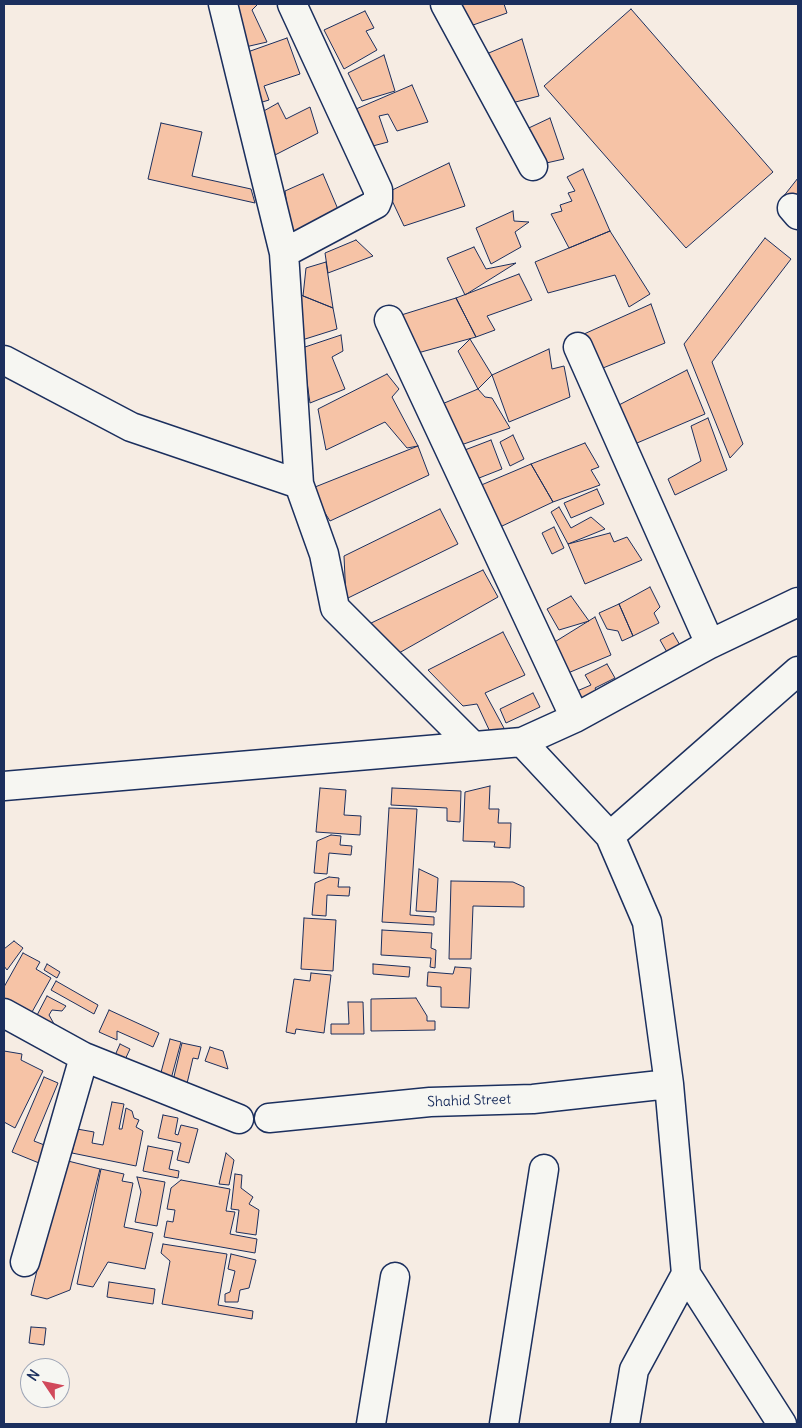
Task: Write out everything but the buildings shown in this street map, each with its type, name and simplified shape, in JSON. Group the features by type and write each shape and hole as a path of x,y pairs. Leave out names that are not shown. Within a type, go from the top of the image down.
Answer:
{"street":[{"path":"223,4 284,253 299,484 324,554 335,608 473,746"},
{"path":"284,253 376,204 378,199 378,190 292,4"},
{"path":"445,4 533,166"},
{"path":"389,320 575,718"},
{"path":"578,346 710,644"},
{"path":"4,360 131,428 299,484"},
{"path":"4,786 522,742 575,718 710,644 793,610"},
{"path":"610,836 798,671"},
{"path":"522,742 610,836 647,922 669,1084 686,1274 782,1424"},
{"path":"4,1013 84,1057 239,1120"},
{"path":"25,1262 84,1057"},
{"name":"Shahid Street","path":"269,1118 430,1102 533,1099 669,1084"},
{"path":"504,1424 544,1169"},
{"path":"625,1424 634,1370 686,1274"},
{"path":"371,1424 395,1277"}]}
